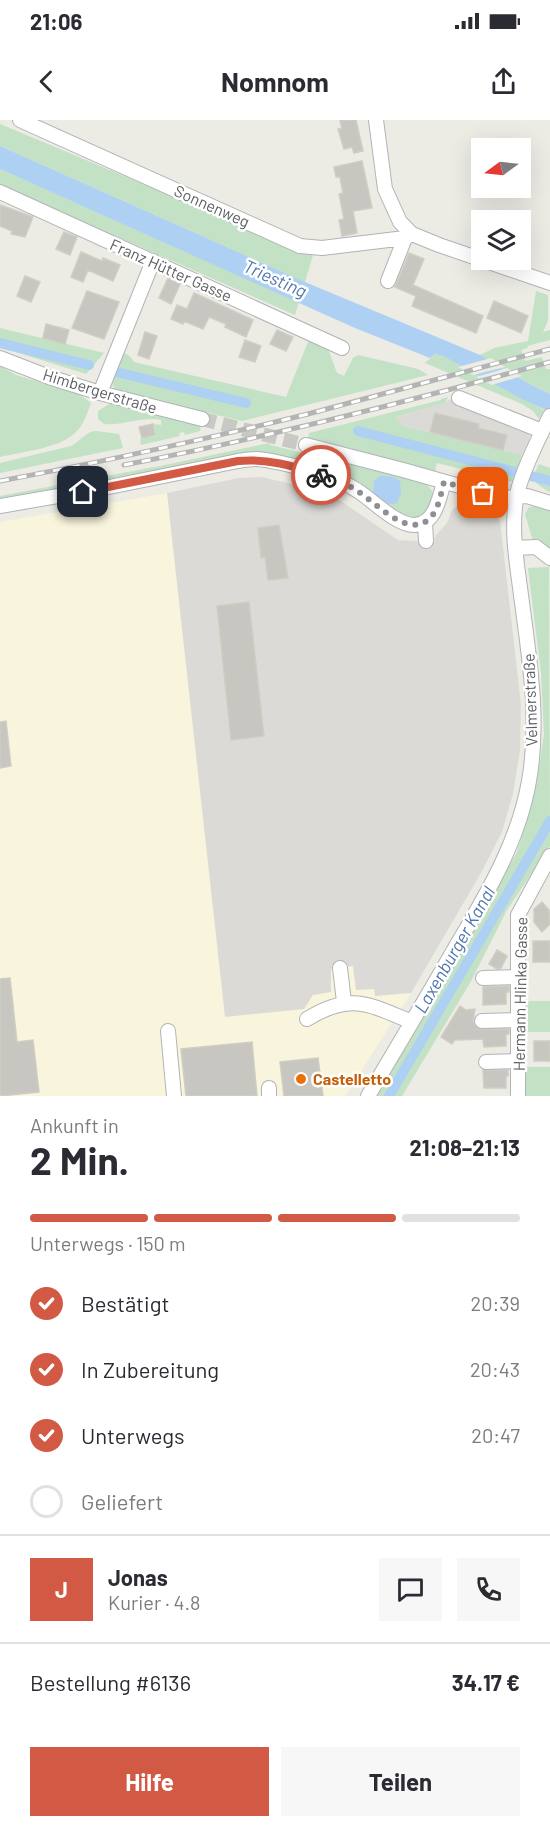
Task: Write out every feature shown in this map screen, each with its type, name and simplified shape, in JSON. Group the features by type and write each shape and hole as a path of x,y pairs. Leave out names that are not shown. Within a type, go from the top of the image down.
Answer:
{"street":[{"name":"Sonnenweg","path":"20,120 300,246 322,248 408,236"},
{"path":"376,120 385,189 408,236 550,283"},
{"name":"Franz Hütter Gasse","path":"0,192 342,348"},
{"path":"388,281 408,236"},
{"path":"100,393 153,261"},
{"name":"Himbergerstraße","path":"0,358 100,393 202,418"},
{"path":"459,398 546,424"},
{"name":"Velmerstraße","path":"368,1096 483,901 503,862 518,824 529,782 534,725 531,668 515,548 514,512 521,482 546,424"},
{"path":"306,445 502,498 527,496 550,503"},
{"path":"0,506 255,459 272,461 338,480 358,491 397,519 414,525 425,522 432,516 444,482"},
{"path":"425,522 426,541"},
{"path":"515,548 536,547 550,558"},
{"name":"Hermann Hlinka Gasse","path":"518,1096 518,915 548,859"},
{"path":"340,968 344,1002"},
{"path":"483,978 518,976"},
{"path":"307,1019 344,1002 370,1004 412,1022"},
{"path":"482,1021 518,1020"},
{"path":"168,1031 174,1096"},
{"path":"486,1062 518,1061"}],"shaded area":[{"path":"469,394 514,413 531,429 529,441 522,455 403,426 395,417"},
{"path":"262,477 321,491 335,497 398,540 434,542 436,535 447,523 452,510 468,500 493,510 499,517 521,704 520,751 513,794 502,832 481,873 411,993 345,1096 0,1096 0,522 167,493 238,478"},
{"path":"262,477 321,491 335,497 398,540 434,542 436,535 447,523 452,510 468,500 493,510 500,521 521,704 520,751 513,794 502,832 481,873 411,993 375,996 374,989 356,990 353,966 331,969 331,992 313,995 304,1009 225,1017 167,493 238,478"}],"green space":[{"path":"0,124 313,255 305,282 0,146"},
{"path":"0,169 299,302 295,315 0,185"},
{"path":"536,291 548,295 548,320 543,332 550,330 550,340 527,346 528,348 521,350 525,361 542,357 546,369 550,369 550,394 480,355 494,348 528,341"},
{"path":"0,328 104,353 86,374 0,347"},
{"path":"310,337 328,349 337,373 344,376 353,358 358,355 418,369 428,375 242,421 124,392 123,394 114,388 111,381 122,353 124,353 134,362 286,397"},
{"path":"435,354 443,356 544,410 539,419 533,411 522,404 425,363"},
{"path":"0,366 16,375 79,394 91,403 79,429 51,446 0,457"},
{"path":"448,397 445,403 395,417 403,426 522,455 513,482 437,463 435,471 392,462 392,460 308,439 309,433"},
{"path":"111,403 201,426 200,431 185,435 184,432 179,433 180,436 141,445 140,439 156,436 154,424 161,425 161,420 147,419 104,424 98,419 98,411"},
{"path":"96,431 119,434 123,448 0,473 0,463 71,446 89,433"},
{"path":"269,443 418,480 430,488 432,500 423,517 410,521 349,480 262,456 0,503 0,496"},
{"path":"539,464 550,468 550,492 536,481 535,474"},
{"path":"544,505 550,507 550,549 532,538 525,514 529,507"},
{"path":"549,558 550,846 507,910 470,983 402,1096 377,1096 517,852 537,781 544,734 541,673 528,568 548,567"},
{"path":"524,1001 550,1001 550,1032 523,1032"},
{"path":"524,1067 550,1067 550,1096 526,1096"}],"water":[{"name":"Triesting","path":"0,146 305,282 480,355 550,394 550,412 443,356 435,354 430,358 355,328 0,169"},
{"path":"380,476 393,477 400,481 401,493 397,503 387,503 373,494 374,481"}],"pier":[{"path":"491,358 505,367 473,375 458,367"},
{"path":"507,368 522,376 492,385 476,377"}],"building":[{"path":"340,120 356,120 363,151 354,153 352,147 344,149 338,129 342,129"},
{"path":"362,161 372,208 353,211 357,233 342,236 339,220 344,219 339,194 343,193 340,177 336,177 334,167"},
{"path":"0,205 33,217 25,237 11,234 12,231 0,226"},
{"path":"64,232 77,237 70,255 56,249"},
{"path":"81,252 102,261 103,258 120,265 113,281 88,270 83,282 71,277"},
{"path":"409,253 424,259 413,285 483,316 476,333 412,306 416,296 395,287"},
{"path":"25,276 40,282 31,302 17,296"},
{"path":"168,278 180,284 171,304 159,298"},
{"path":"87,291 119,302 104,339 72,328"},
{"path":"194,293 253,320 246,337 225,327 226,324 209,317 203,329 184,321 183,324 171,319 177,305 187,309"},
{"path":"494,301 528,316 521,333 487,318"},
{"path":"46,324 69,330 65,344 43,338"},
{"path":"277,330 293,337 286,351 270,344"},
{"path":"145,332 157,336 149,359 138,355"},
{"path":"245,340 261,346 255,362 239,357"},
{"path":"435,413 479,424 478,428 507,435 503,450 430,432"},
{"path":"153,424 155,435 142,438 139,427"},
{"path":"279,525 288,578 268,580 265,557 261,558 258,528"},
{"path":"249,602 264,736 231,740 217,606"},
{"path":"6,721 11,766 0,768 0,722"},
{"path":"542,902 549,910 550,924 542,932 534,922 534,909"},
{"path":"533,941 550,941 550,962 533,962"},
{"path":"497,950 507,956 501,968 497,969 489,964"},
{"path":"10,978 17,1042 33,1040 39,1092 0,1096 0,979"},
{"path":"509,986 509,992 506,992 506,1004 483,1005 483,987"},
{"path":"460,1006 466,1010 475,1009 473,1022 478,1029 509,1029 509,1034 506,1034 506,1046 484,1047 483,1039 455,1040 452,1044 441,1037"},
{"path":"534,1041 550,1041 550,1061 534,1061"},
{"path":"252,1042 257,1096 186,1096 181,1049"},
{"name":"Castelletto","path":"318,1058 323,1096 284,1096 280,1062"},
{"path":"483,1070 508,1070 506,1088 484,1088"}],"waterway":[{"path":"0,343 89,365"},
{"path":"116,372 246,403"},
{"path":"358,431 550,481"},
{"name":"Laxenburger Kanal","path":"389,1096 550,821"}],"tunnel":[{"path":"202,419 306,445"}],"railway":[{"path":"0,481 116,458 270,423 550,349"},
{"path":"124,465 338,418 550,362"}],"way so far":[{"path":"321,475 338,480 358,491 397,519 414,525 425,522 432,516 444,482 483,493"}],"place":[{"name":"Castelletto","path":"301,1079"}],"route":[{"path":"83,492 255,459 272,461 321,475"}]}
